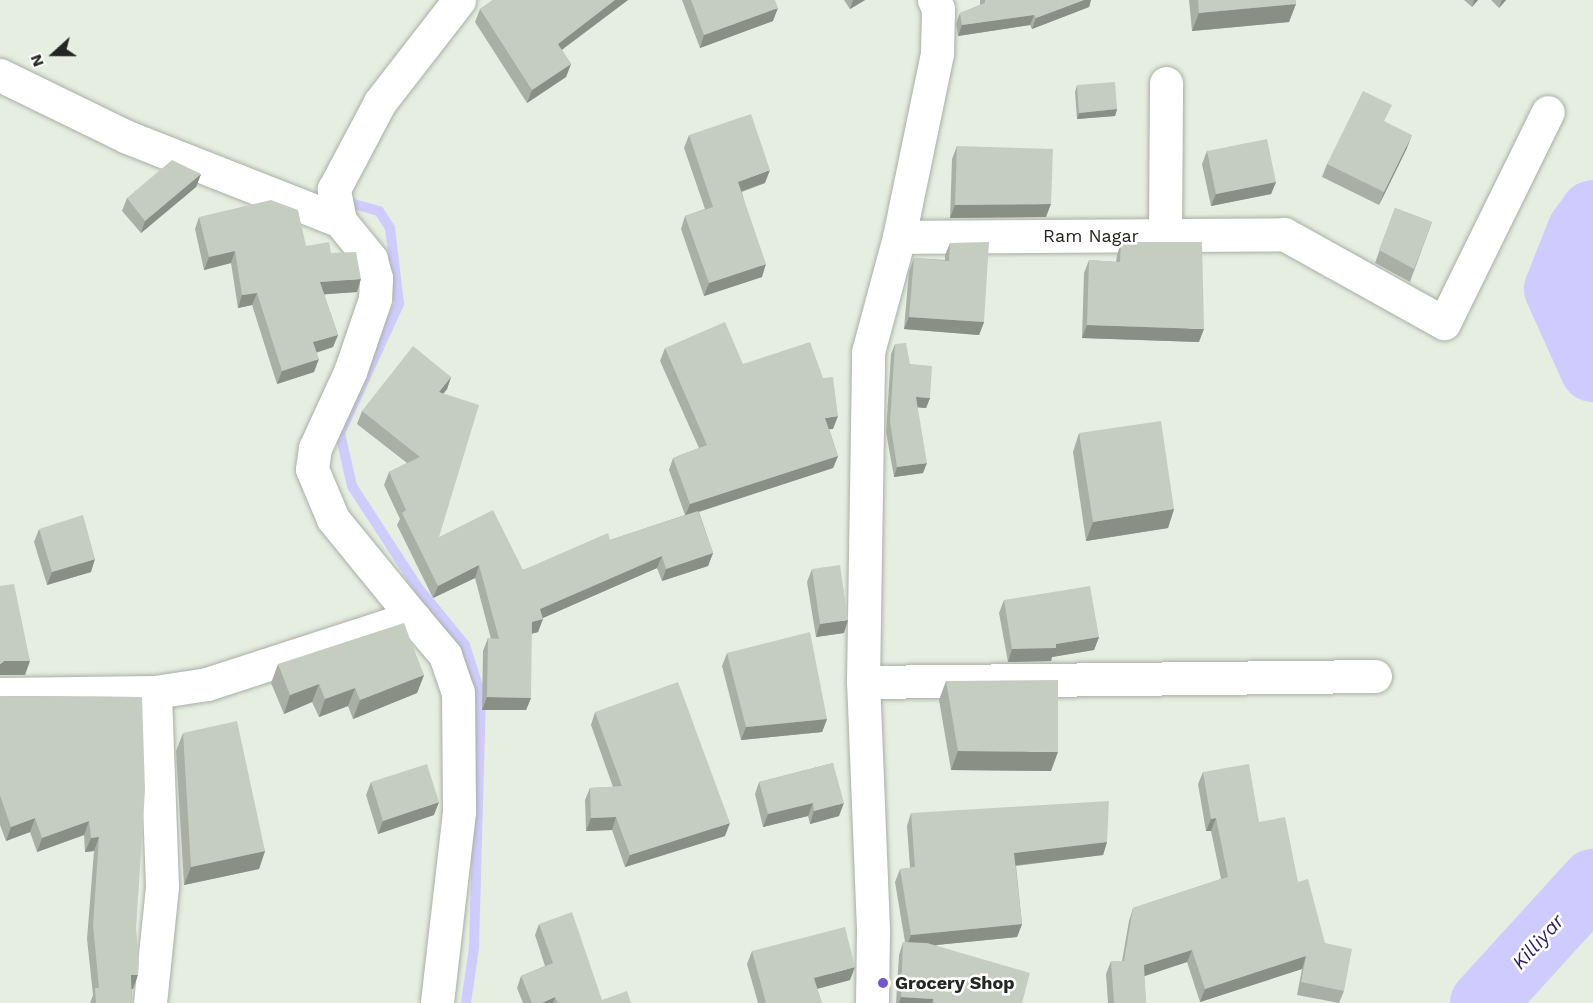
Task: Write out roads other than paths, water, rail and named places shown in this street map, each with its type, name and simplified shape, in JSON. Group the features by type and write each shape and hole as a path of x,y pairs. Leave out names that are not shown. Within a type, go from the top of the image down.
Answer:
{"street":[{"path":"337,207 380,102 459,0"},
{"path":"872,1003 873,929 863,682 868,352 899,237 937,54 938,9 934,0"},
{"path":"0,75 127,137 337,207 371,259 376,278 375,298 350,372 315,448 312,469 333,519 445,655 458,692 459,812 437,1003"},
{"path":"1165,235 1166,83"},
{"name":"Ram Nagar","path":"899,237 1284,234 1444,323 1548,112"},
{"path":"0,694 155,692 207,684 412,617"},
{"path":"863,682 1375,676"},
{"path":"150,1003 162,886 155,692"}],"waterway":[{"path":"342,201 379,211 390,228 399,304 340,433 352,486 419,589 465,645 481,696 474,948 466,1003"},
{"name":"Killiyar","path":"1593,213 1580,231 1557,289 1593,369"},
{"name":"Killiyar","path":"1483,1003 1593,882"}],"place":[{"name":"Grocery Shop","path":"883,983"}]}
